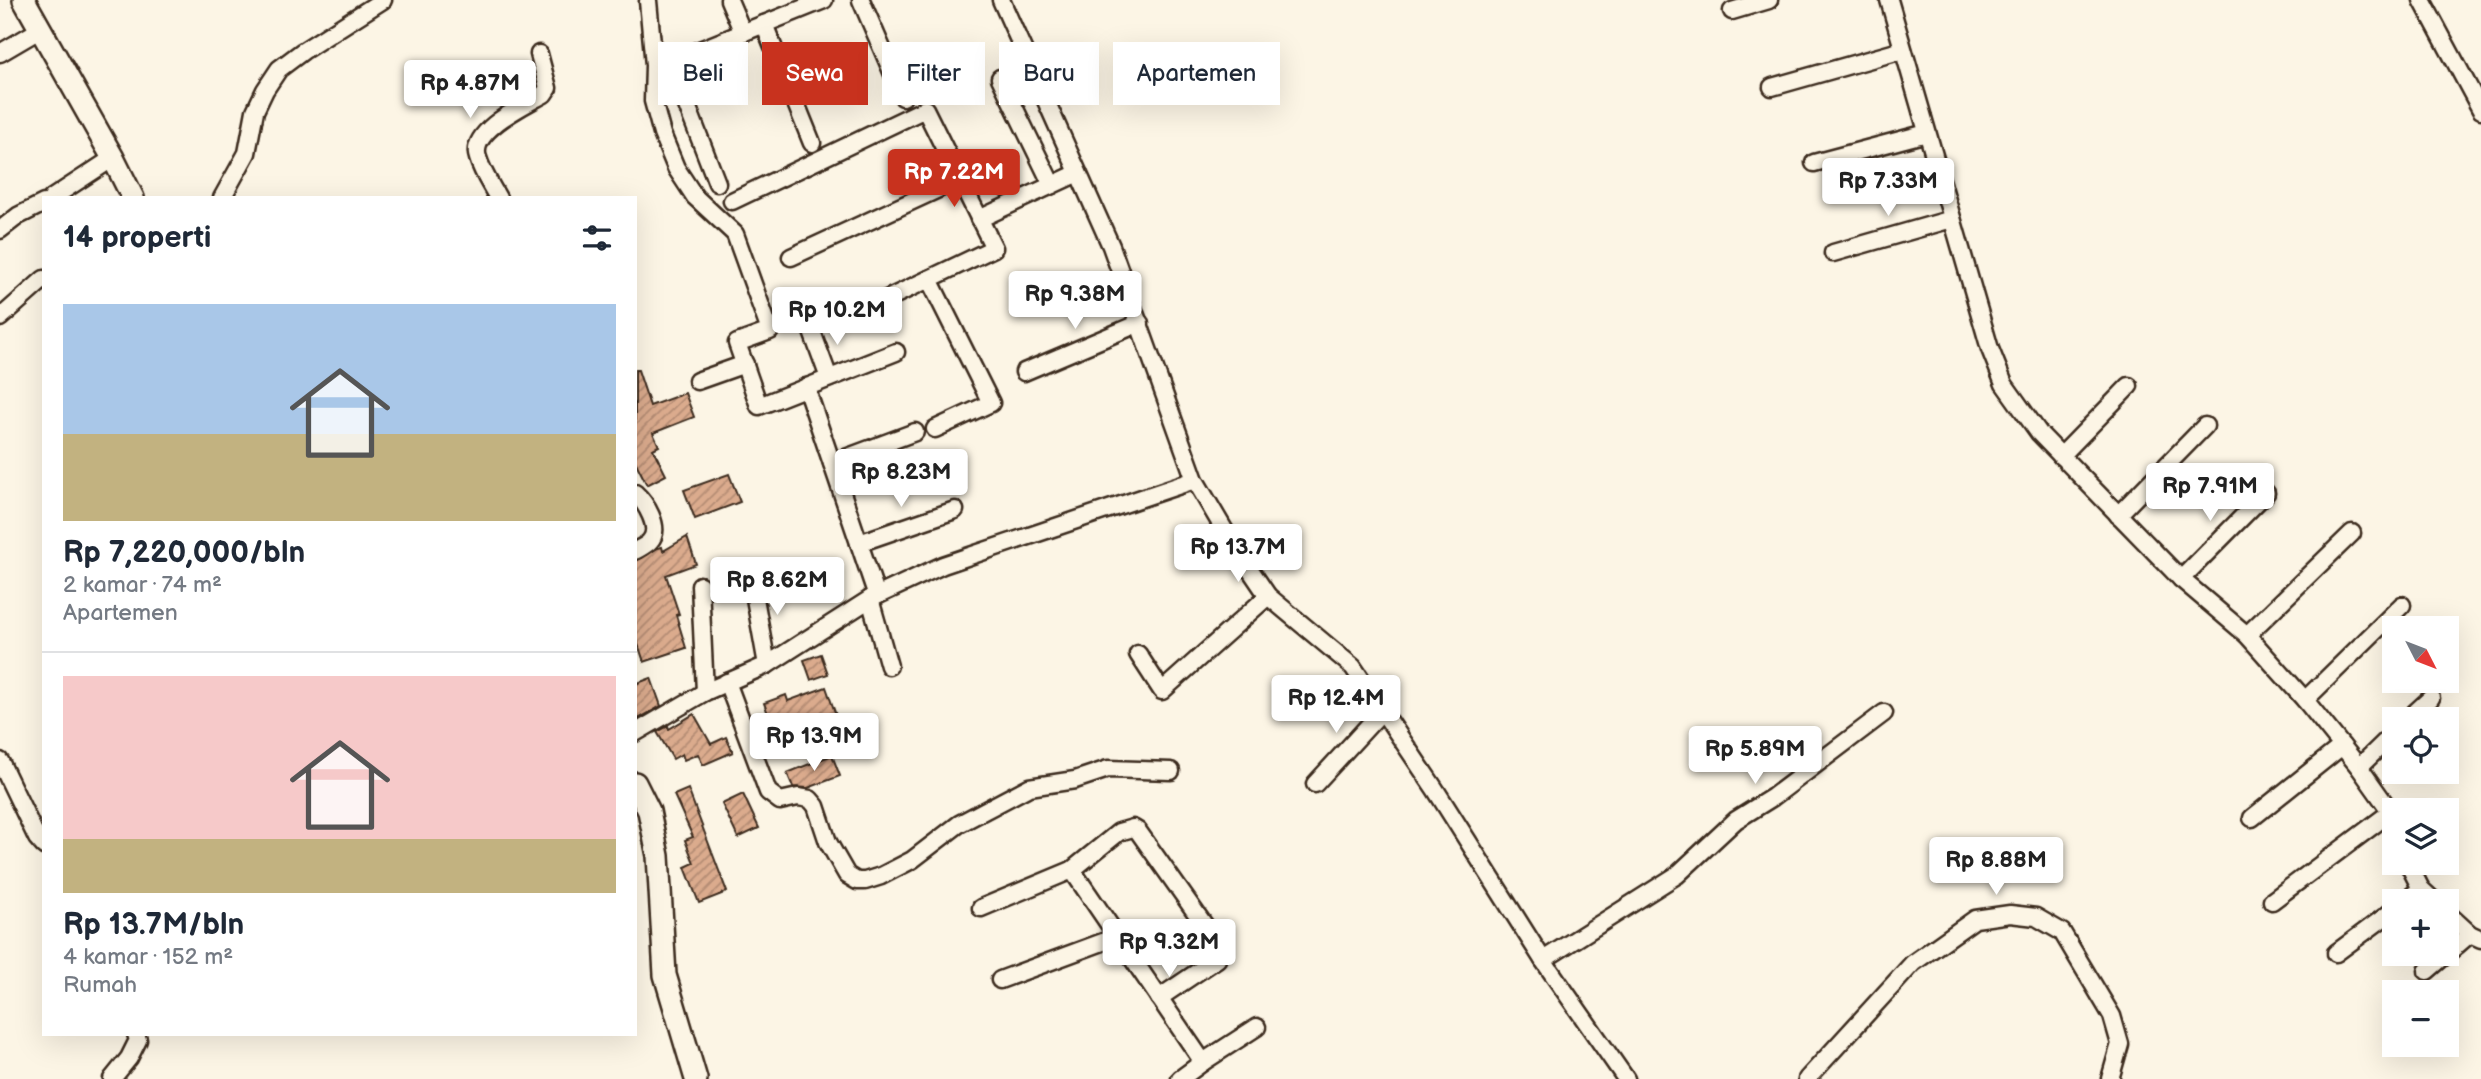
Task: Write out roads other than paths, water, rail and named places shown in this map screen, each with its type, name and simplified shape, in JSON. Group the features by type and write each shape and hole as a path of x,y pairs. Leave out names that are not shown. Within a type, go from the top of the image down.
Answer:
{"street":[{"path":"24,0 132,196"},
{"path":"223,196 247,153 256,111 265,90 279,69 383,0"},
{"path":"729,0 743,33"},
{"path":"717,183 674,68 680,58 824,0"},
{"path":"861,0 882,48"},
{"path":"1001,0 1111,246 1195,480 1232,543 1268,596 1353,667 1543,960 1626,1079"},
{"path":"1732,11 1769,0"},
{"path":"1889,0 1990,349 2004,384 2039,433 2118,515 2181,579 2247,635 2305,700 2359,767 2382,802"},
{"path":"2422,0 2474,82 2481,110"},
{"path":"648,1 654,65 653,101 662,134 677,168 695,197 735,234 770,331 737,343 759,406 896,352"},
{"path":"764,24 813,144"},
{"path":"0,53 41,29"},
{"path":"1772,87 1903,50"},
{"path":"497,196 476,156 478,146 482,135 492,126 544,94 548,88 539,54"},
{"path":"1013,105 1052,185"},
{"path":"732,201 925,109 994,248 870,307"},
{"path":"1814,163 1927,132"},
{"path":"55,196 113,158"},
{"path":"979,219 1078,173"},
{"path":"791,257 960,179"},
{"path":"0,230 18,216 42,204"},
{"path":"1833,253 1952,219"},
{"path":"929,279 991,403 935,429"},
{"path":"0,318 42,280"},
{"path":"1024,372 1140,323"},
{"path":"811,329 829,378"},
{"path":"697,381 745,364"},
{"path":"2061,456 2129,386"},
{"path":"806,387 859,543 874,597 888,666"},
{"path":"2118,515 2206,426"},
{"path":"832,463 915,432"},
{"path":"637,732 705,692 767,665 874,597 943,565 1195,480"},
{"path":"2181,579 2266,493"},
{"path":"637,496 652,517 654,532 649,543 637,550"},
{"path":"859,543 955,510"},
{"path":"2247,635 2352,533"},
{"path":"751,576 767,665"},
{"path":"700,585 705,692"},
{"path":"1138,654 1162,691 1268,596"},
{"path":"2305,700 2402,605"},
{"path":"727,682 768,792 780,801 798,797 810,799 816,806 828,842 847,875 857,881 872,880 912,860 959,824 1029,787 1075,780 1108,769 1171,771"},
{"path":"2421,707 2431,698"},
{"path":"1315,784 1383,710"},
{"path":"1543,960 1677,875 1736,820 1805,773 1884,713"},
{"path":"2359,767 2382,745"},
{"path":"2252,818 2342,746"},
{"path":"0,761 42,844"},
{"path":"637,787 649,811 658,856 665,975 695,1079"},
{"path":"2272,901 2382,826"},
{"path":"981,908 1072,870 1119,832 1133,828 1208,930 1216,946 1217,959 1160,998"},
{"path":"1072,870 1203,1062"},
{"path":"2414,875 2421,889"},
{"path":"1807,1079 1913,963 1975,919 2010,914 2036,917 2062,932 2112,1016 2120,1044 2110,1079"},
{"path":"2336,954 2382,919"},
{"path":"2427,971 2476,937 2459,923"},
{"path":"1000,980 1119,936"},
{"path":"1180,1079 1257,1027"},
{"path":"112,1079 129,1058 138,1040 137,1036"}]}
